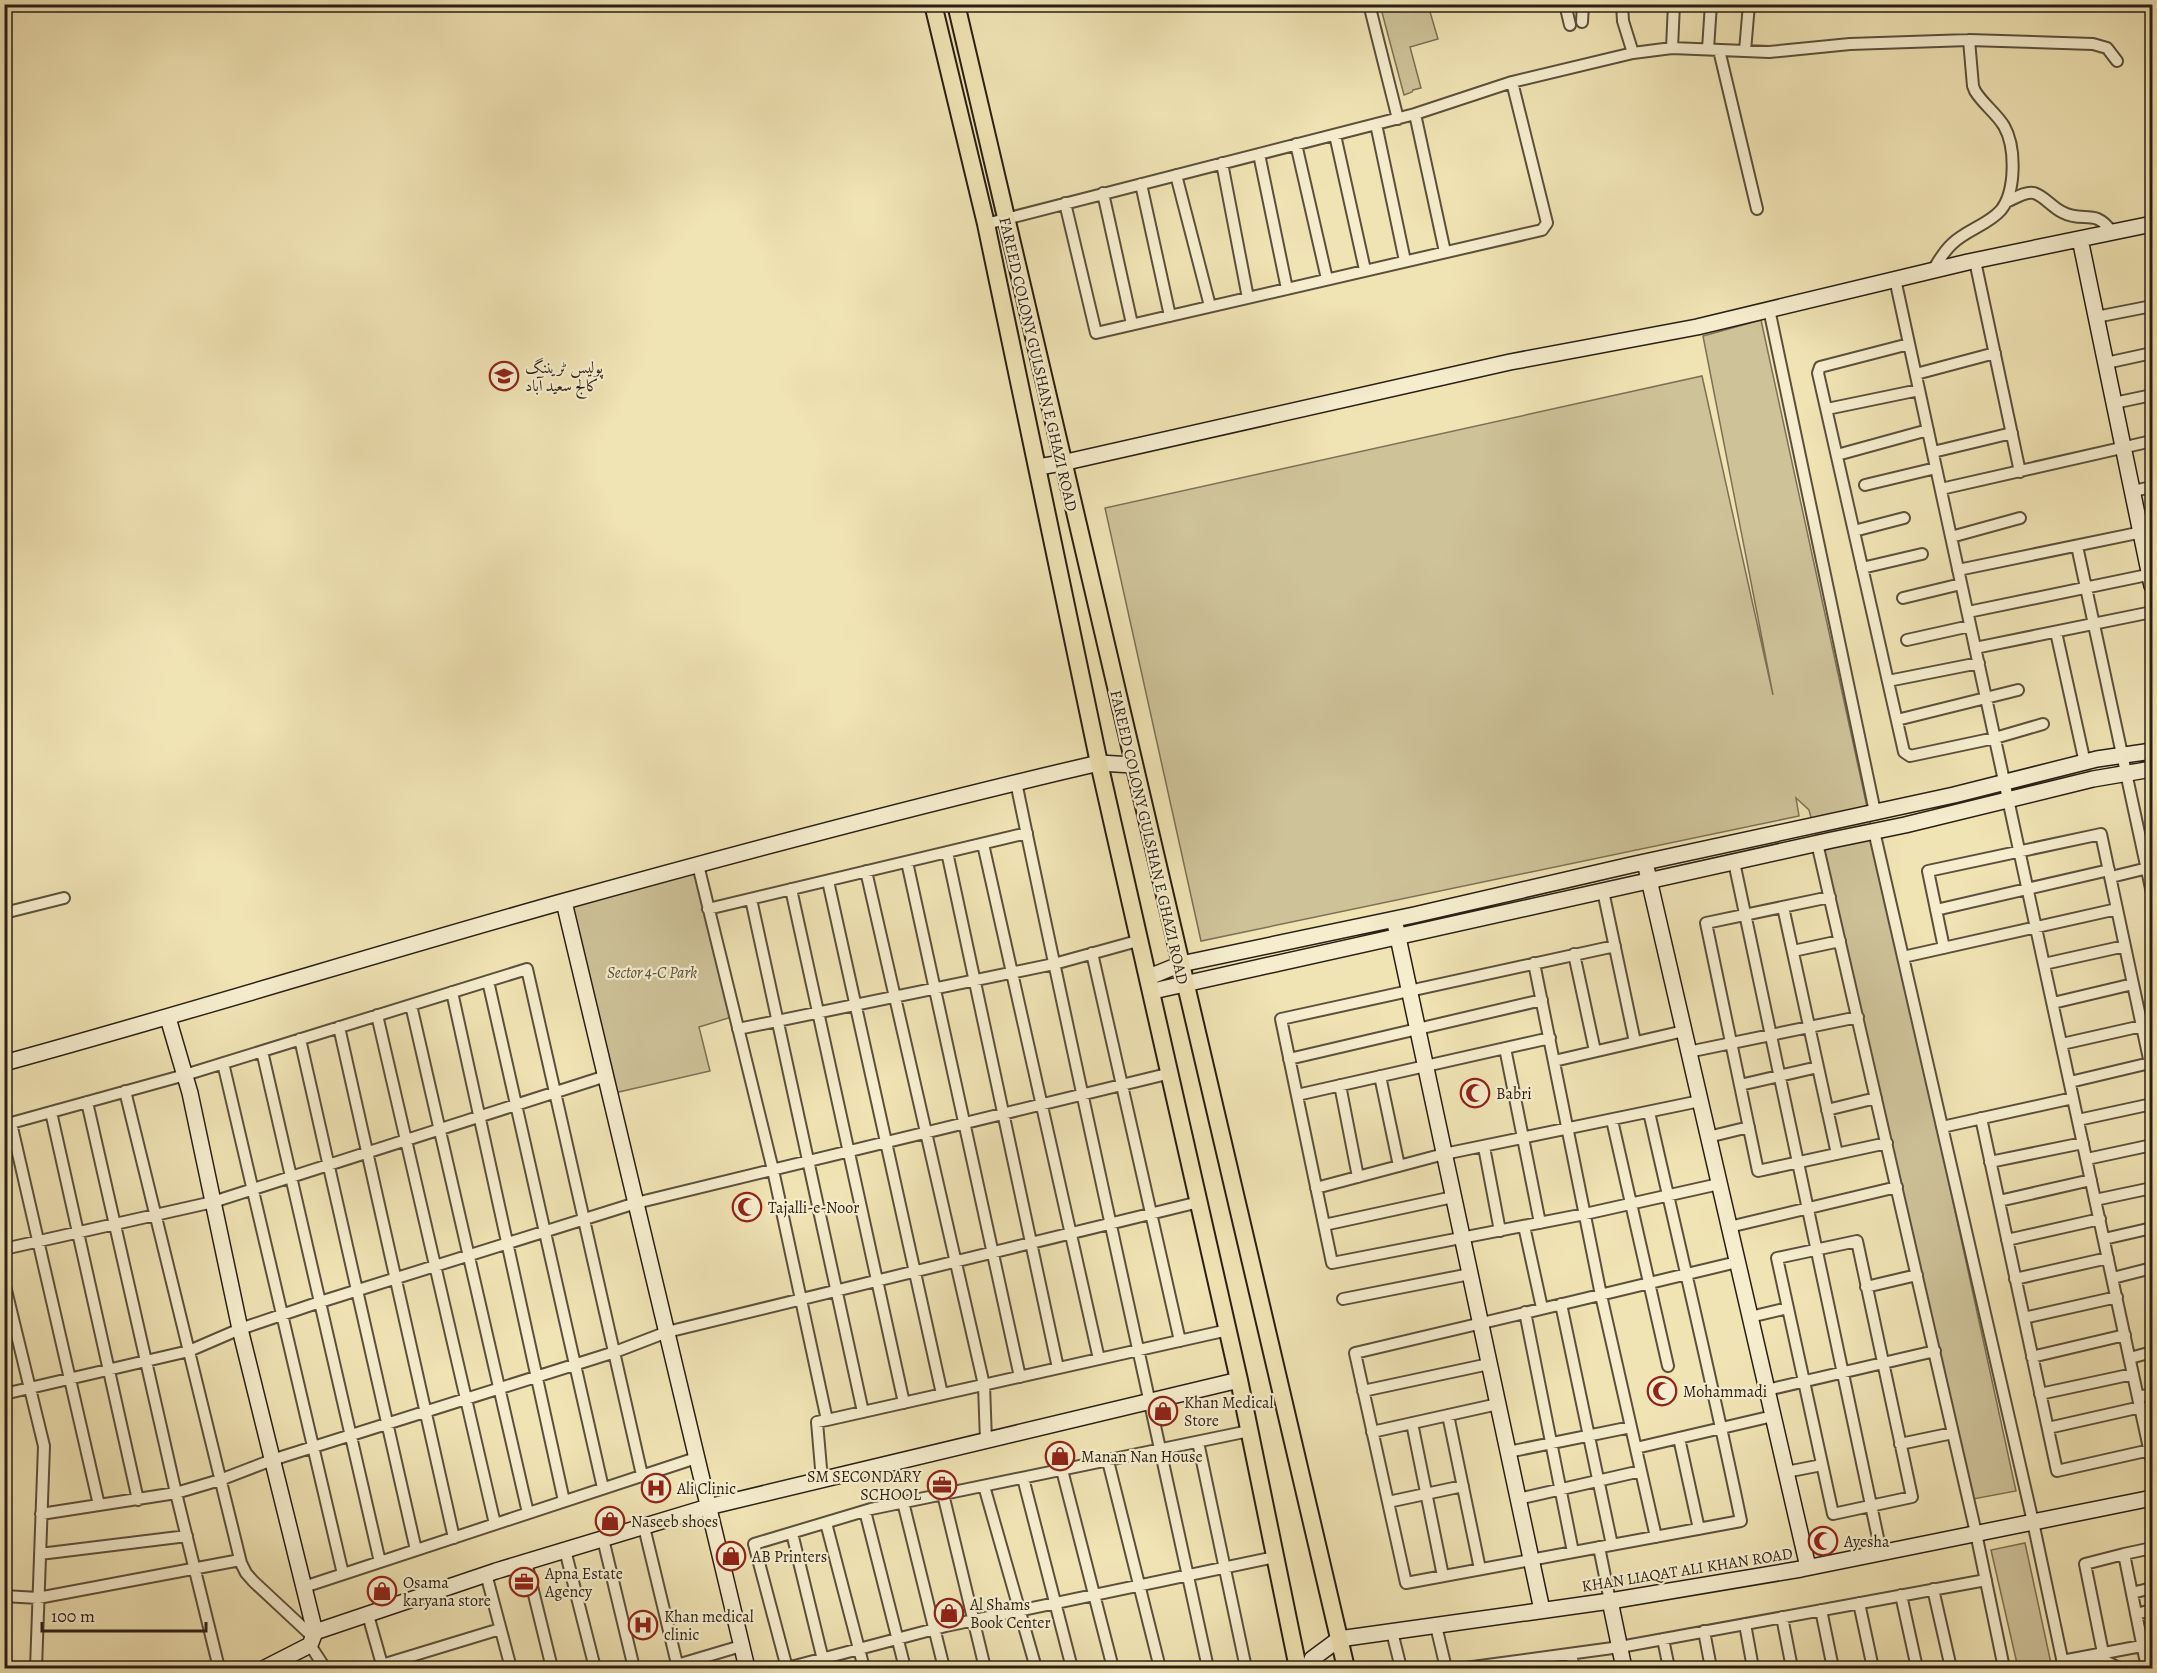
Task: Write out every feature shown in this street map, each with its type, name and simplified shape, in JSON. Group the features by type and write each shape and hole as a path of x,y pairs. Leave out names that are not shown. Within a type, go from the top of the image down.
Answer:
{"main road":[{"name":"FAREED COLONY GULSHAN E GHAZI ROAD","path":"933,4 986,224 1100,763 1239,1380 1298,1668"},
{"name":"FAREED COLONY GULSHAN E GHAZI ROAD","path":"956,4 1346,1668"}],"street":[{"path":"1369,4 1398,119"},
{"path":"1565,4 1570,25"},
{"path":"1582,4 1582,22"},
{"path":"1622,4 1623,21 1633,53"},
{"path":"1672,48 1674,4"},
{"path":"1711,4 1714,50 1756,209"},
{"path":"1745,51 1749,4"},
{"path":"986,224 1398,119 1512,82 1633,53 1672,48 1769,52 1850,44 1969,40 2093,44 2107,48 2117,61"},
{"path":"1933,270 1951,244 1999,212 2006,202 2013,159 2011,140 2003,125 1975,91 1969,40"},
{"path":"1065,203 1096,333 1542,230 1547,223 1512,82"},
{"path":"1415,114 1445,252"},
{"path":"1376,124 1405,261"},
{"path":"1335,135 1365,270"},
{"path":"1296,144 1327,279"},
{"path":"1258,154 1287,289"},
{"path":"1222,163 1248,298"},
{"path":"1176,175 1210,306"},
{"path":"1141,184 1170,316"},
{"path":"1103,194 1132,324"},
{"path":"2006,202 2023,195 2035,194 2063,213 2104,221 2112,232"},
{"path":"1038,466 1062,463 1510,362 1697,327 1933,270 2152,224"},
{"path":"1968,612 2086,588 2152,578 2147,531 2133,491 2080,239"},
{"path":"1975,261 2020,472"},
{"path":"1895,279 2139,1402 2150,1436 2152,1462"},
{"path":"2096,317 2152,306"},
{"path":"1769,309 1875,812"},
{"path":"1909,344 1820,368 1818,373 1904,752 1910,756 1995,738 2043,724"},
{"path":"1916,374 1995,353"},
{"path":"2106,363 2152,353"},
{"path":"1827,409 1919,390"},
{"path":"2114,402 2152,395"},
{"path":"1837,455 1928,430"},
{"path":"1933,452 2012,433"},
{"path":"1941,489 2152,441"},
{"path":"1864,485 1936,468"},
{"path":"2133,491 2152,487"},
{"path":"1854,531 1904,518"},
{"path":"1951,537 2020,518"},
{"path":"1958,570 2147,531"},
{"path":"2077,546 2126,773 2150,868 2152,892"},
{"path":"1862,568 1922,554"},
{"path":"1903,598 1961,584"},
{"path":"1976,648 2152,612"},
{"path":"1906,640 1970,626"},
{"path":"2056,632 2085,763"},
{"path":"1888,681 1978,663"},
{"path":"1897,720 2018,690"},
{"path":"1151,984 1181,964 1394,919 2005,783 2085,763 2152,751"},
{"path":"4,1063 168,1018 564,902 1016,782 1100,763 1133,765"},
{"path":"1151,984 1185,982 1398,937 2008,799 2126,773 2152,770"},
{"path":"1016,782 1081,1095 1151,1402 1208,1668"},
{"path":"1874,831 2063,1665 2098,1654 2147,1645"},
{"path":"708,909 1027,833"},
{"path":"1944,948 1928,871 2101,834 2151,1068 2070,1082"},
{"path":"1818,843 1976,1533 2004,1668"},
{"path":"983,844 1099,1359"},
{"path":"947,852 1058,1368"},
{"path":"908,862 1020,1377"},
{"path":"1645,862 1808,1567"},
{"path":"1734,862 1881,1552"},
{"path":"698,866 774,1170 827,1420"},
{"path":"1936,910 2028,889 2150,868"},
{"path":"866,871 984,1385 986,1441"},
{"path":"828,880 942,1394"},
{"path":"791,889 904,1403"},
{"path":"1604,891 1635,1042"},
{"path":"1830,897 1706,923 1758,1172 1887,1143"},
{"path":"4,913 64,898"},
{"path":"751,898 863,1412"},
{"path":"564,902 747,1668"},
{"path":"1783,907 1837,1154"},
{"path":"1903,957 2117,909"},
{"path":"1394,919 1542,1611"},
{"path":"738,1029 1054,964 1141,940"},
{"path":"1793,951 1840,941"},
{"path":"1615,946 1281,1019 1332,1263 1585,1214 1719,1184"},
{"path":"2044,964 2125,946"},
{"path":"1092,953 1180,1341"},
{"path":"1574,954 1596,1051"},
{"path":"1534,963 1601,1294 1656,1537"},
{"path":"99,1505 8,1124 185,1075 527,969 642,1475"},
{"path":"488,981 603,1488"},
{"path":"2052,1003 2133,984"},
{"path":"452,992 564,1501"},
{"path":"1289,1059 1542,1000"},
{"path":"411,1005 528,1513"},
{"path":"377,1015 495,1524"},
{"path":"1688,1052 1858,1017"},
{"path":"168,1018 185,1075 240,1329 304,1587 313,1638 325,1668"},
{"path":"2062,1044 2142,1026"},
{"path":"339,1027 454,1538"},
{"path":"1554,1061 1684,1030"},
{"path":"1297,1095 1550,1038"},
{"path":"300,1039 416,1550"},
{"path":"1505,1048 1540,1223"},
{"path":"262,1051 380,1562"},
{"path":"223,1063 343,1574"},
{"path":"1740,1085 1818,1067"},
{"path":"4,1394 189,1351 240,1329 320,1302 636,1203 1171,1073"},
{"path":"4,1249 213,1202 606,1076"},
{"path":"1380,1076 1399,1166"},
{"path":"1340,1085 1358,1177"},
{"path":"125,1091 240,1560 246,1574 313,1638"},
{"path":"1827,1110 1876,1098"},
{"path":"1942,1127 2073,1098"},
{"path":"1316,1188 1444,1154 1700,1101"},
{"path":"87,1102 145,1361 219,1668"},
{"path":"2078,1120 2152,1104"},
{"path":"51,1112 138,1500"},
{"path":"1649,1112 1686,1275 1722,1428 1741,1521 1406,1583 1354,1353 1601,1294 1686,1275 1737,1263"},
{"path":"1981,1118 2057,1471 2150,1450"},
{"path":"1612,1120 1668,1366"},
{"path":"1708,1137 1749,1127"},
{"path":"1990,1162 2083,1143"},
{"path":"2087,1159 2152,1145"},
{"path":"1484,1147 1500,1231"},
{"path":"1999,1201 2091,1180"},
{"path":"1729,1227 1897,1188"},
{"path":"2096,1200 2152,1188"},
{"path":"1324,1225 1454,1197"},
{"path":"41,1514 176,1493 220,1480 272,1460 615,1352 667,1332 1199,1202"},
{"path":"2007,1240 2100,1219"},
{"path":"1524,1226 1542,1308"},
{"path":"2104,1239 2152,1228"},
{"path":"1857,1242 1912,1497 1833,1514 1777,1258 1816,1250 1857,1242"},
{"path":"2016,1279 2108,1258"},
{"path":"2113,1278 2152,1268"},
{"path":"1343,1299 1470,1274"},
{"path":"1866,1287 1917,1275"},
{"path":"4,1282 44,1446 36,1668"},
{"path":"2024,1318 2117,1297"},
{"path":"1561,1304 1612,1545"},
{"path":"1750,1317 1788,1308"},
{"path":"1525,1312 1573,1552"},
{"path":"822,1480 817,1422 1228,1330"},
{"path":"2032,1357 2125,1335"},
{"path":"1767,1390 1935,1352"},
{"path":"2130,1358 2152,1352"},
{"path":"1363,1391 1489,1364"},
{"path":"2040,1394 2133,1374"},
{"path":"265,1668 313,1638 368,1614 486,1574 708,1507 1239,1380"},
{"path":"2048,1428 2139,1402 2152,1394"},
{"path":"1372,1432 1498,1404"},
{"path":"1448,1415 1480,1569"},
{"path":"1636,1449 1773,1416"},
{"path":"1412,1423 1443,1576"},
{"path":"1508,1452 1631,1427"},
{"path":"1250,1431 903,1502 864,1511 754,1544 787,1668 824,1664 859,1649 973,1620 1275,1557"},
{"path":"1900,1444 1953,1433"},
{"path":"1679,1438 1699,1529"},
{"path":"1198,1442 1246,1668"},
{"path":"304,1587 696,1458"},
{"path":"1108,1461 1160,1668"},
{"path":"1786,1472 1822,1465"},
{"path":"1062,1470 1113,1668"},
{"path":"1518,1499 1641,1471"},
{"path":"1023,1478 1072,1668"},
{"path":"984,1486 1036,1668"},
{"path":"1388,1502 1463,1486"},
{"path":"943,1494 985,1668"},
{"name":"KHAN LIAQAT ALI KHAN ROAD","path":"1309,1668 1312,1659 1339,1639 1610,1601 1808,1567 2152,1498"},
{"path":"903,1502 944,1668"},
{"path":"864,1511 905,1668"},
{"path":"826,1522 864,1668"},
{"path":"644,1527 674,1667 741,1646"},
{"path":"792,1533 824,1664"},
{"path":"40,1554 187,1536"},
{"path":"603,1539 634,1668"},
{"path":"1599,1547 1624,1668"},
{"path":"2119,1668 2098,1654 2085,1564 2152,1548"},
{"path":"565,1550 595,1668"},
{"path":"2124,1554 2136,1614 2147,1645 2147,1668"},
{"path":"4,1596 38,1598 240,1560"},
{"path":"526,1562 552,1668"},
{"path":"486,1574 511,1668"},
{"path":"1465,1668 1531,1664 1571,1654 1986,1580"},
{"path":"2132,1593 2152,1588"},
{"path":"1933,1589 1951,1668"},
{"path":"1901,1595 1917,1668"},
{"path":"1859,1603 1873,1668"},
{"path":"1821,1610 1833,1668"},
{"path":"2136,1614 2152,1610"},
{"path":"368,1614 379,1667 500,1629"},
{"path":"1782,1617 1792,1668"},
{"path":"1745,1624 1753,1668"},
{"path":"1436,1626 1446,1668"},
{"path":"1704,1631 1711,1668"},
{"path":"1392,1632 1401,1668"},
{"path":"1663,1639 1669,1668"},
{"path":"1571,1654 1575,1668"}],"green space":[{"path":"1380,5 1428,5 1438,39 1410,47 1421,88 1404,95"},
{"path":"1761,320 2016,1491 1968,1500 1832,896 1809,810 1796,798 1799,816 1201,941 1105,508 1702,376 1773,695 1703,336"},
{"name":"Sector 4-C Park","path":"698,865 735,1016 699,1027 710,1071 610,1094 564,902"},
{"path":"2025,1543 2052,1668 2018,1668 1991,1550"}],"place":[{"name":"پولیس ٹریننگ کالج سعید آباد","path":"504,376"},
{"name":"Babri","path":"1475,1093"},
{"name":"Tajalli-e-Noor","path":"747,1207"},
{"name":"Mohammadi","path":"1662,1391"},
{"name":"Khan Medical Store","path":"1163,1411"},
{"name":"Manan Nan House","path":"1060,1456"},
{"name":"SM SECONDARY SCHOOL","path":"942,1485"},
{"name":"Ali Clinic","path":"656,1488"},
{"name":"Naseeb shoes","path":"610,1521"},
{"name":"Ayesha","path":"1823,1541"},
{"name":"AB Printers","path":"731,1556"},
{"name":"Apna Estate Agency","path":"524,1582"},
{"name":"Osama karyana store","path":"382,1591"},
{"name":"Al Shams Book Center","path":"949,1613"},
{"name":"Khan medical clinic","path":"643,1625"}]}
